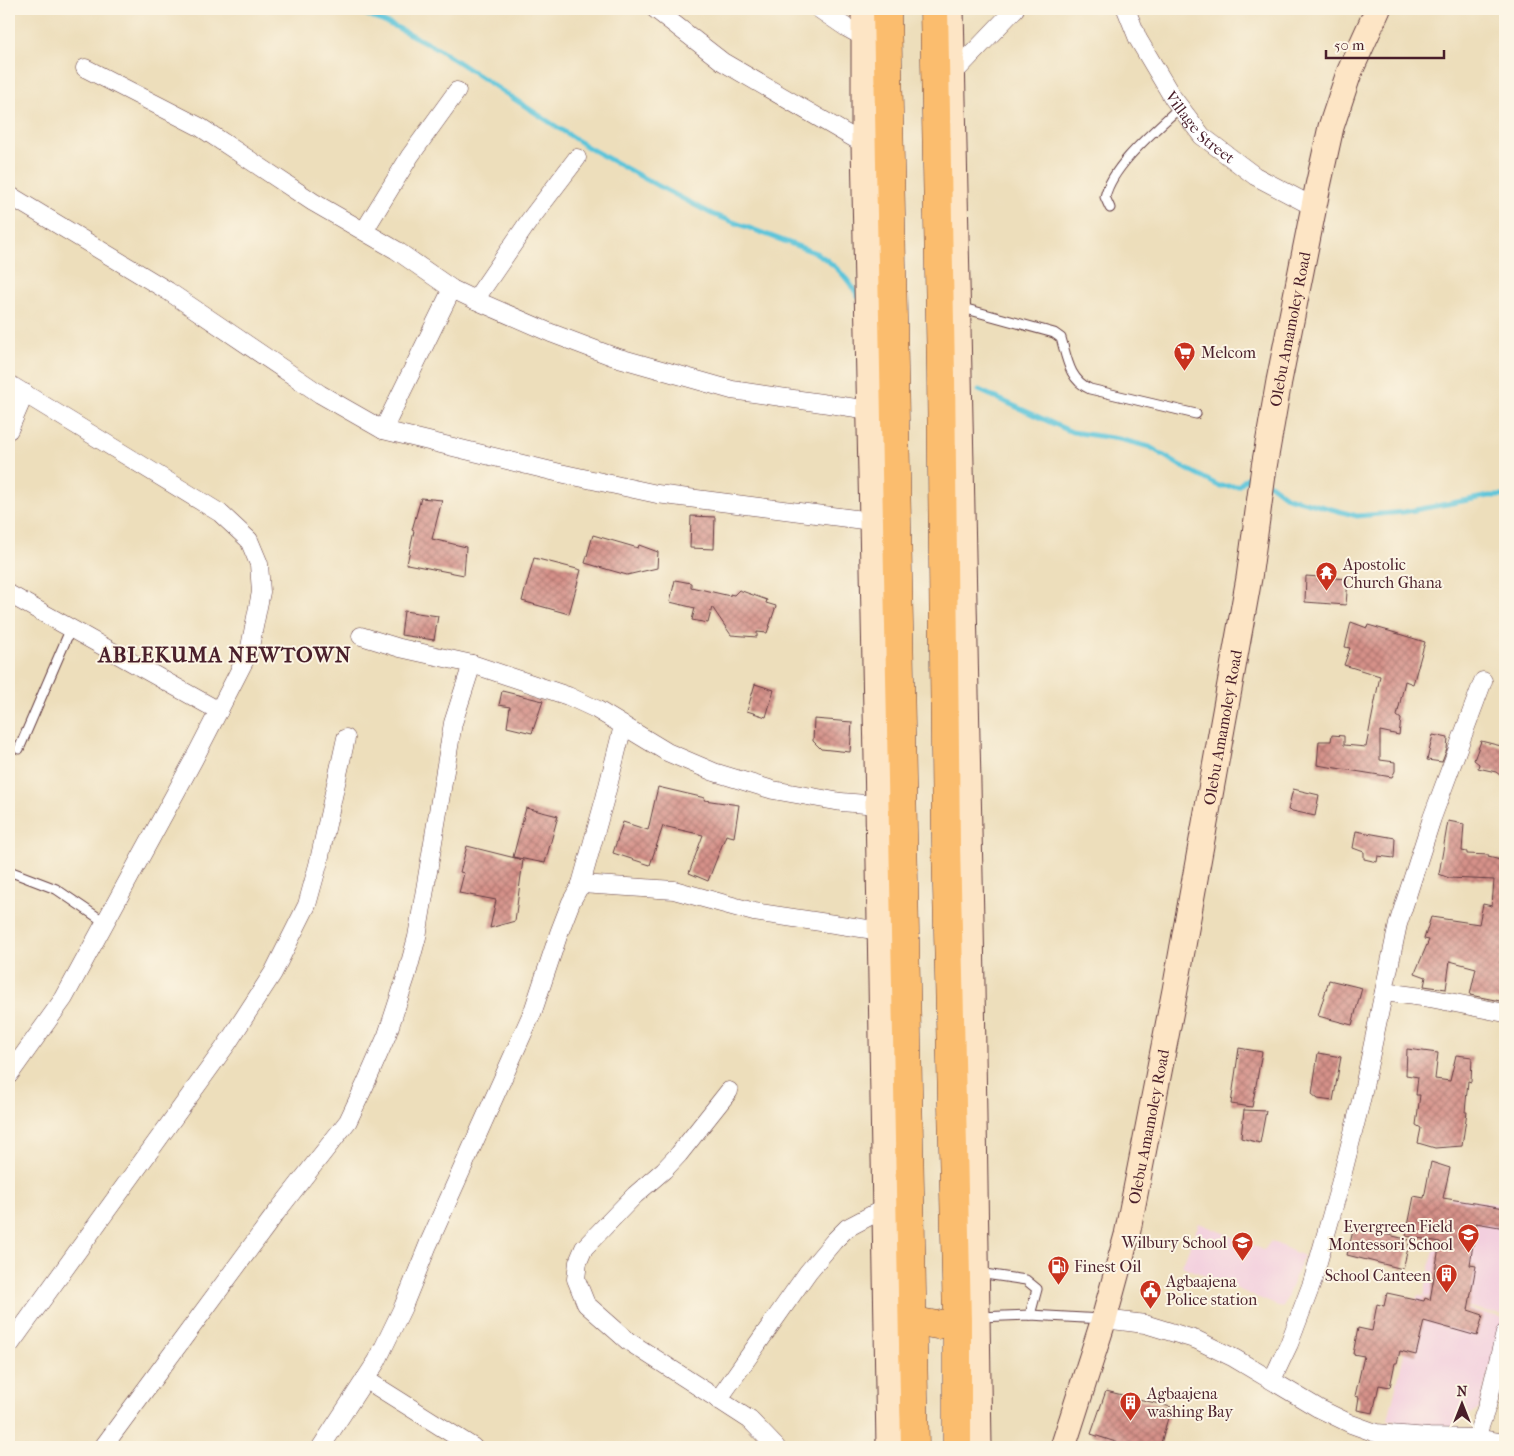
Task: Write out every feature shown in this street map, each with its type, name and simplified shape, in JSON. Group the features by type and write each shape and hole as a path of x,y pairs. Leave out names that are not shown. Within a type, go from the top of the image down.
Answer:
{"main road":[{"path":"888,9 915,1447"},
{"path":"934,9 941,374 946,844 967,1319 957,1447"},
{"path":"903,844 922,838 946,844"},
{"path":"914,1321 936,1326 967,1319"}],"street":[{"path":"655,9 723,62 864,144"},
{"path":"819,9 846,28 865,38"},
{"path":"864,9 864,144 881,931 889,1447"},
{"path":"951,9 977,1272 967,1319 979,1447"},
{"path":"953,74 1015,9"},
{"name":"Village Street","path":"1126,9 1138,39 1180,107 1202,136 1255,176 1314,207"},
{"name":"Olebu Amamoley Road","path":"1063,1447 1104,1319 1127,1235 1175,990 1249,578 1264,467 1277,391 1331,127 1348,73 1378,9"},
{"path":"84,68 200,128 314,202 396,250 452,289 475,300 551,333 612,356 732,390 870,410"},
{"path":"364,231 410,156 457,91"},
{"path":"475,300 529,221 577,158"},
{"path":"9,195 168,291 320,394 383,430 560,473 657,494 871,521"},
{"path":"383,430 452,289"},
{"path":"9,384 220,513 249,540 259,564 261,592 249,652 219,711 64,998 9,1075"},
{"path":"9,430 25,393"},
{"path":"9,594 219,711"},
{"path":"361,636 400,648 472,664 568,696 596,709 667,752 714,772 773,790 840,802 878,805"},
{"path":"103,1447 276,1213 348,1121 366,1085 387,1035 417,938 453,723 472,664"},
{"path":"1272,1380 1289,1344 1312,1284 1338,1192 1359,1110 1401,915 1432,818 1483,680"},
{"path":"321,1447 377,1361 403,1307 428,1245 533,1011 559,933 571,902 581,884 623,726"},
{"path":"9,1346 227,1044 273,973 307,905 318,865 346,738"},
{"path":"581,884 674,890 754,912 881,931"},
{"path":"1384,992 1430,998 1505,1013"},
{"path":"729,1091 679,1154 635,1195 584,1248 578,1262 576,1279 586,1304 628,1341 750,1420 776,1447"},
{"path":"718,1400 761,1342 808,1272 834,1241 847,1228 885,1208"},
{"path":"1104,1319 1145,1324 1197,1340 1234,1358 1318,1408 1351,1424 1376,1433 1421,1437 1476,1438 1505,1442"},
{"path":"1476,1438 1488,1406 1505,1334"},
{"path":"366,1379 473,1447"}],"lane":[{"path":"1110,208 1105,197 1115,176 1131,154 1180,107"},
{"path":"958,307 1054,333 1061,338 1074,377 1083,386 1196,414"},
{"path":"19,750 71,628"},
{"path":"9,871 56,889 106,923"},
{"path":"977,1272 1026,1280 1037,1289 1030,1315"},
{"path":"967,1319 1030,1315 1104,1319"}],"shaded area":[{"name":"Evergreen Field Montessori School","path":"1450,1197 1505,1205 1505,1303 1502,1315 1424,1296 1431,1262"},
{"name":"Wilbury School","path":"1199,1223 1264,1250 1271,1241 1303,1256 1283,1308 1182,1266"},
{"path":"1418,1295 1503,1318 1479,1409 1452,1427 1411,1425 1388,1420"}],"building":[{"path":"421,498 442,500 432,539 466,547 464,575 407,564 414,531 412,530"},
{"path":"691,516 715,517 714,549 690,548"},
{"path":"593,535 638,548 639,545 658,552 657,568 627,575 585,563"},
{"path":"534,558 581,570 569,614 522,601"},
{"name":"Apostolic Church Ghana","path":"1306,576 1348,579 1346,605 1305,602"},
{"path":"675,580 691,583 691,587 730,596 730,594 734,595 739,590 767,600 766,603 776,606 767,633 757,632 757,637 731,635 712,607 708,623 692,620 695,608 670,602"},
{"path":"404,611 438,616 434,640 401,635"},
{"path":"1351,622 1367,628 1368,625 1425,642 1413,684 1405,681 1397,716 1401,719 1399,735 1380,731 1380,760 1395,762 1395,771 1392,777 1317,765 1319,741 1331,741 1332,735 1344,736 1344,745 1366,747 1380,676 1344,665 1350,648 1345,647"},
{"path":"755,684 774,690 766,717 747,711"},
{"path":"502,691 543,701 532,733 507,727 510,707 499,705"},
{"path":"814,719 852,722 850,752 821,749 813,741"},
{"path":"1433,735 1448,738 1447,749 1442,762 1427,760"},
{"path":"1481,741 1505,747 1505,779 1496,772 1478,768 1479,764 1474,760"},
{"path":"658,787 705,798 704,800 739,805 734,837 726,835 708,881 689,873 703,835 663,826 650,865 613,853 623,822 648,830"},
{"path":"1293,789 1319,795 1315,816 1288,810"},
{"path":"526,808 558,816 545,863 513,857"},
{"path":"1448,821 1464,824 1462,851 1467,852 1467,854 1489,855 1488,857 1505,861 1505,944 1500,963 1505,964 1505,1002 1470,995 1476,968 1450,961 1446,989 1424,986 1426,977 1415,973 1429,940 1424,939 1431,917 1479,924 1483,904 1492,906 1494,880 1449,878 1439,874"},
{"path":"1356,831 1395,838 1394,858 1378,856 1377,862 1364,859 1364,852 1353,848"},
{"path":"467,846 523,860 515,921 490,928 496,900 459,893 464,873 460,872"},
{"path":"1329,980 1362,988 1352,1025 1318,1016"},
{"path":"1239,1048 1262,1052 1252,1107 1231,1104"},
{"path":"1407,1049 1438,1053 1435,1079 1450,1081 1456,1055 1472,1057 1471,1082 1468,1081 1465,1112 1467,1112 1462,1146 1435,1148 1418,1143 1421,1128 1416,1125 1420,1095 1416,1095 1418,1077 1406,1075"},
{"path":"1318,1053 1341,1057 1333,1101 1318,1099 1312,1094"},
{"path":"1244,1110 1266,1111 1260,1143 1241,1138"},
{"path":"1431,1162 1450,1168 1443,1198 1505,1208 1505,1228 1476,1223 1470,1265 1476,1266 1468,1310 1483,1315 1477,1336 1424,1321 1416,1355 1400,1351 1397,1363 1395,1363 1390,1387 1379,1385 1373,1413 1357,1410 1359,1397 1355,1396 1364,1356 1353,1354 1358,1328 1372,1331 1377,1304 1384,1306 1387,1293 1424,1301 1425,1298 1430,1300 1440,1242 1406,1236 1414,1196 1424,1198"},
{"path":"1354,1227 1410,1240 1403,1269 1347,1255"},
{"name":"Agbaajena washing Bay","path":"1106,1391 1171,1407 1160,1447 1131,1447 1091,1434"}],"waterway":[{"path":"353,9 396,27 438,49 589,148 651,182 712,214 816,253 840,271 858,296"},
{"path":"979,390 1072,432 1119,439 1150,447 1219,486 1238,486 1255,471"},
{"path":"1270,484 1287,497 1357,516 1404,512 1489,496 1505,496"}],"place":[{"name":"Melcom","path":"1185,371"},
{"name":"Apostolic Church Ghana","path":"1327,592"},
{"name":"Evergreen Field Montessori School","path":"1469,1254"},
{"name":"Wilbury School","path":"1243,1261"},
{"name":"Finest Oil","path":"1058,1285"},
{"name":"School Canteen","path":"1447,1294"},
{"name":"Agbaajena Police station","path":"1150,1309"},
{"name":"Agbaajena washing Bay","path":"1131,1421"}],"district":[{"name":"ABLEKUMA NEWTOWN","path":"225,655"}]}
